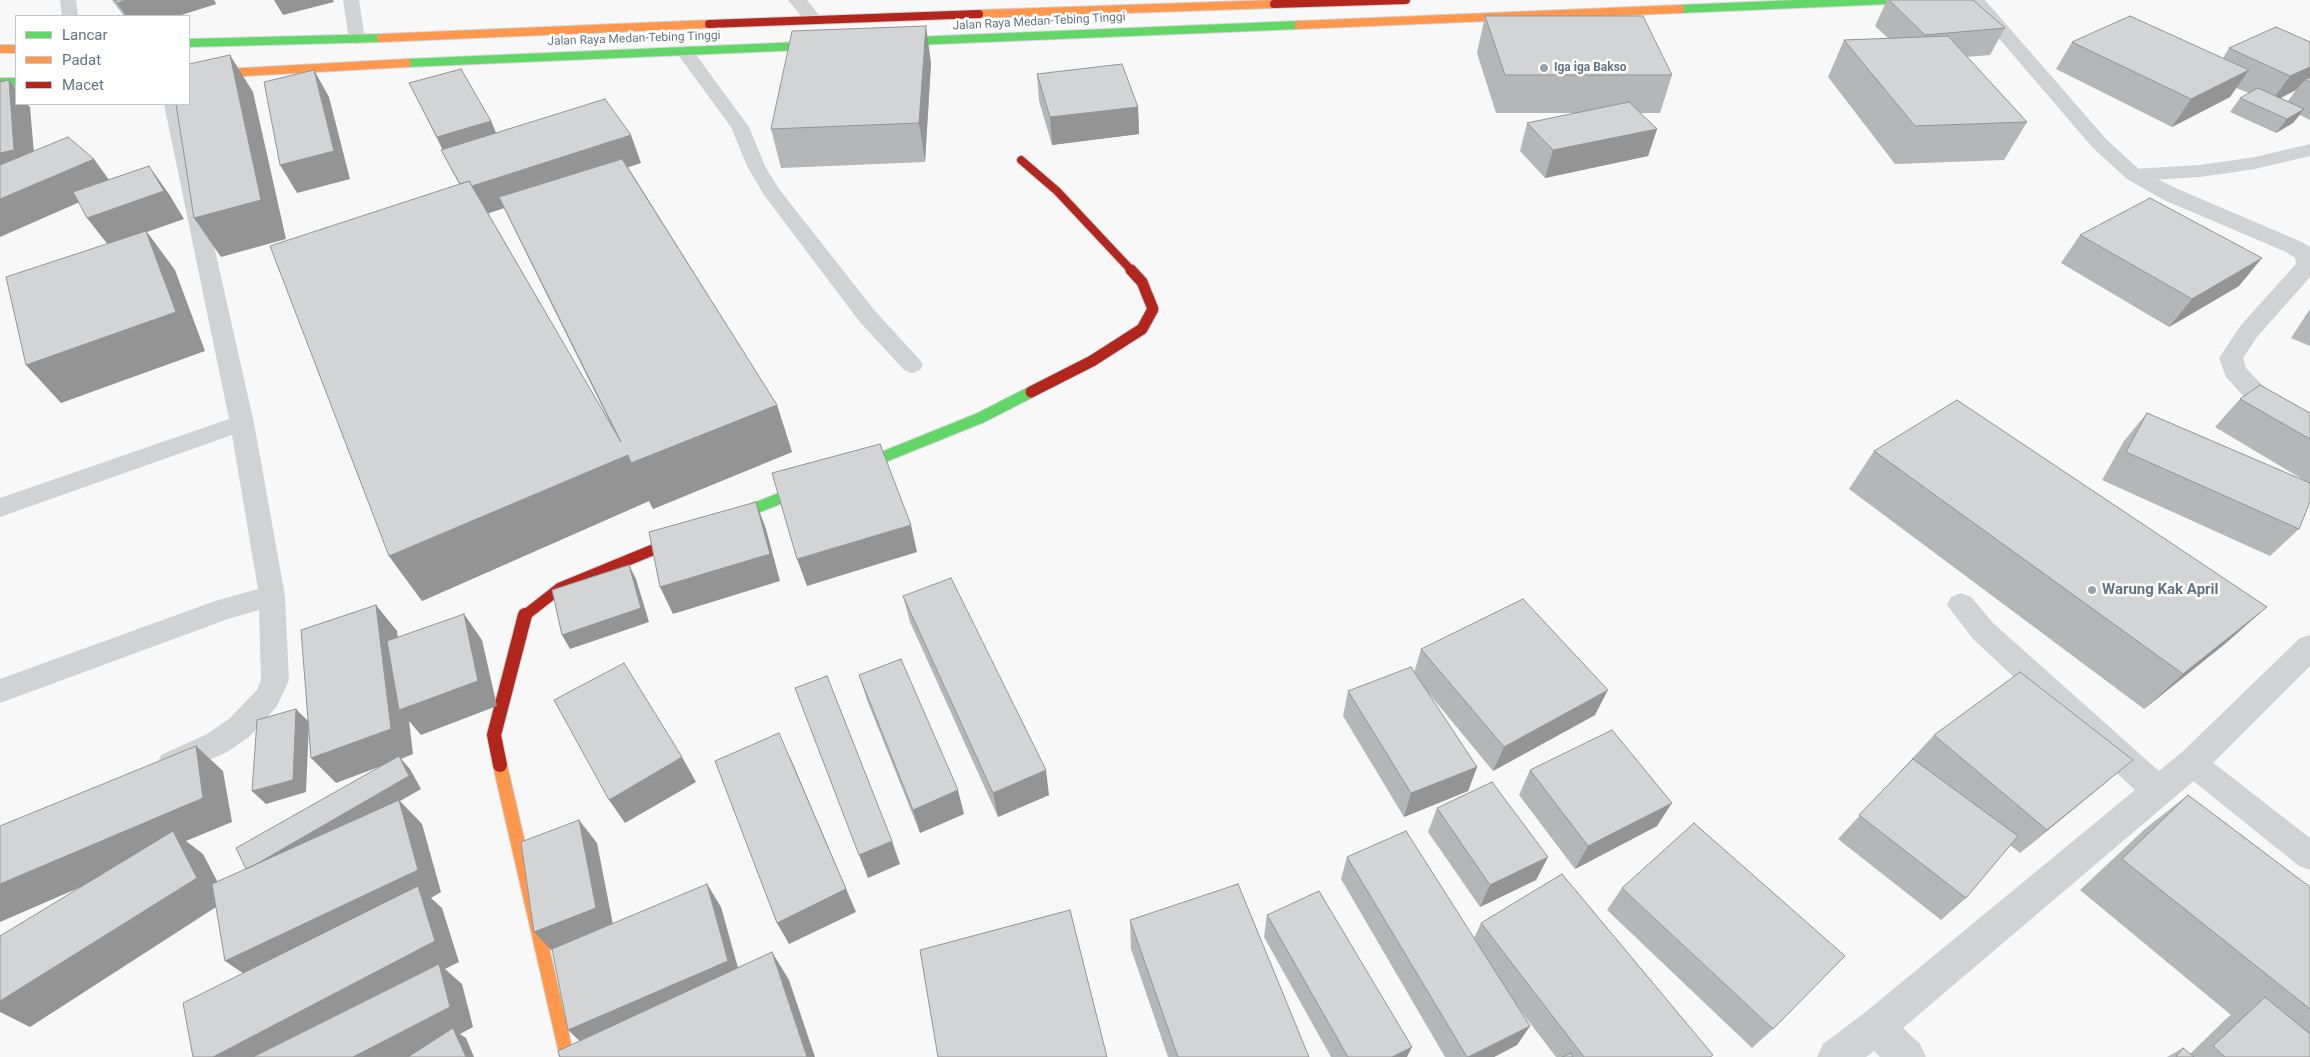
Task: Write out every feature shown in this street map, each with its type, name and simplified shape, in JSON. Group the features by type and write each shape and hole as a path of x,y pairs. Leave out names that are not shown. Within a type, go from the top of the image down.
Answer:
{"main road":[{"name":"Jalan Raya Medan-Tebing Tinggi","path":"190,43 813,19 1406,0"},
{"name":"Jalan Raya Medan-Tebing Tinggi","path":"881,43 1890,0"},
{"name":"Jalan Raya Medan-Tebing Tinggi","path":"190,74 524,57 832,45"},
{"path":"0,49 15,49"},
{"path":"0,82 15,82"},
{"path":"842,473 980,418 1092,361 1142,329 1153,309 1142,282 1058,191 1021,160"},
{"path":"567,1057 518,849 494,735 518,647 522,617 560,588 824,480"}],"street":[{"path":"797,0 813,19"},
{"path":"1975,0 2100,144 2134,175 2172,195 2294,247 2306,255 2308,265 2249,331 2231,358 2235,371 2258,396 2310,433"},
{"path":"1961,605 1983,631 2158,791"},
{"path":"1836,1057 1876,1027 2192,763 2305,660"},
{"path":"1876,1027 1907,1057"}],"lane":[{"path":"68,0 70,15"},
{"path":"350,0 357,38"},
{"path":"685,52 740,127 756,166 771,191 867,316 912,365"},
{"path":"144,774 189,757 217,743 239,728 267,698 275,680 272,596 242,423 173,105"},
{"path":"2134,175 2200,170 2255,163 2310,150"},
{"path":"0,508 242,423"},
{"path":"0,690 224,610 272,596"},
{"path":"2192,763 2310,856"}],"building":[{"path":"115,0 127,0 117,3"},
{"path":"1889,0 1973,0 2005,28 1925,35"},
{"path":"1485,16 1643,16 1672,75 1505,75"},
{"path":"2130,16 2249,70 2191,99 2072,42"},
{"path":"926,26 919,123 771,129 792,31"},
{"path":"2276,27 2310,42 2310,67 2290,76 2229,48"},
{"path":"1948,36 2027,122 1915,126 1844,40"},
{"path":"230,55 261,200 194,218 176,105 190,105 190,64"},
{"path":"1122,64 1138,107 1050,117 1037,74"},
{"path":"461,69 491,121 437,137 409,83"},
{"path":"314,70 334,151 280,165 264,82"},
{"path":"9,80 14,150 0,153 0,82"},
{"path":"2258,88 2304,109 2287,119 2240,98"},
{"path":"605,99 631,135 472,186 469,181 460,184 441,150"},
{"path":"1629,102 1657,129 1553,150 1527,123"},
{"path":"68,137 94,159 0,199 0,165"},
{"path":"622,159 777,405 631,463 628,455 389,556 270,246 469,181 621,442 499,197"},
{"path":"149,166 164,191 87,218 73,192"},
{"path":"2150,198 2262,258 2192,299 2080,235"},
{"path":"146,231 176,312 26,365 6,277"},
{"path":"2260,385 2310,413 2310,439 2240,399"},
{"path":"1957,400 2267,607 2183,674 1874,451"},
{"path":"2147,413 2310,483 2310,502 2299,529 2126,452"},
{"path":"880,444 911,525 797,559 772,473"},
{"path":"756,502 770,554 660,587 649,532"},
{"path":"629,565 641,608 562,635 552,590"},
{"path":"951,578 1046,770 993,793 903,596"},
{"path":"1523,599 1608,690 1504,747 1421,649"},
{"path":"376,605 391,729 311,758 301,630"},
{"path":"464,614 478,681 399,710 387,641"},
{"path":"901,659 958,790 913,810 859,675"},
{"path":"624,663 682,757 609,800 554,700"},
{"path":"1411,667 1477,767 1411,793 1348,691"},
{"path":"2020,672 2133,760 2047,830 1934,735"},
{"path":"827,676 892,841 859,855 795,688"},
{"path":"296,709 293,780 252,791 257,720"},
{"path":"1612,730 1672,803 1588,846 1530,770"},
{"path":"779,733 846,889 777,923 715,761"},
{"path":"196,746 203,798 0,884 0,826"},
{"path":"399,756 409,776 246,869 236,848"},
{"path":"1913,759 2018,836 1966,898 1859,815"},
{"path":"1492,782 1548,857 1490,885 1437,808"},
{"path":"2188,795 2310,887 2310,1009 2122,859"},
{"path":"399,800 418,870 225,961 212,884"},
{"path":"579,820 596,908 534,932 521,842"},
{"path":"1694,823 1845,956 1773,1029 1622,888"},
{"path":"173,831 197,878 0,1001 0,936"},
{"path":"1406,831 1530,1026 1468,1057 1347,857"},
{"path":"1562,874 1713,1055 1710,1057 1584,1057 1481,923"},
{"path":"707,884 728,961 568,1030 552,949"},
{"path":"1238,884 1309,1057 1178,1057 1130,920"},
{"path":"418,886 435,941 213,1057 193,1057 183,1003"},
{"path":"1319,891 1412,1047 1392,1057 1348,1057 1267,915"},
{"path":"1070,910 1107,1057 938,1057 920,950"},
{"path":"772,952 807,1057 560,1057 558,1051"},
{"path":"439,964 450,1007 353,1057 253,1057"},
{"path":"2265,997 2310,1034 2310,1057 2225,1057 2213,1046"},
{"path":"453,1028 466,1057 408,1057"},
{"path":"2183,1048 2194,1057 2176,1057"},
{"path":"1571,1053 1573,1057 1562,1057"}],"traffic: fast":[{"path":"1680,9 1890,0"},
{"path":"890,42 1299,25"},
{"path":"190,43 381,38"},
{"path":"407,63 825,45"},
{"path":"0,82 15,82"},
{"path":"851,470 980,418 1031,392"},
{"path":"711,526 813,485"}],"traffic: slow":[{"path":"979,14 1274,4"},
{"path":"1299,25 1680,9"},
{"path":"381,38 709,24"},
{"path":"0,49 15,49"},
{"path":"190,75 407,63"},
{"path":"500,765 567,1057"}],"traffic: jam":[{"path":"1274,4 1406,0"},
{"path":"709,24 979,14"},
{"path":"1021,160 1057,191 1142,282 1153,309 1142,329 1092,361 1031,392"},
{"path":"500,765 494,735 523,617 560,588 711,526"}],"place":[{"name":"Iga iga Bakso","path":"1544,68"},
{"name":"Warung Kak April","path":"2092,590"}]}
